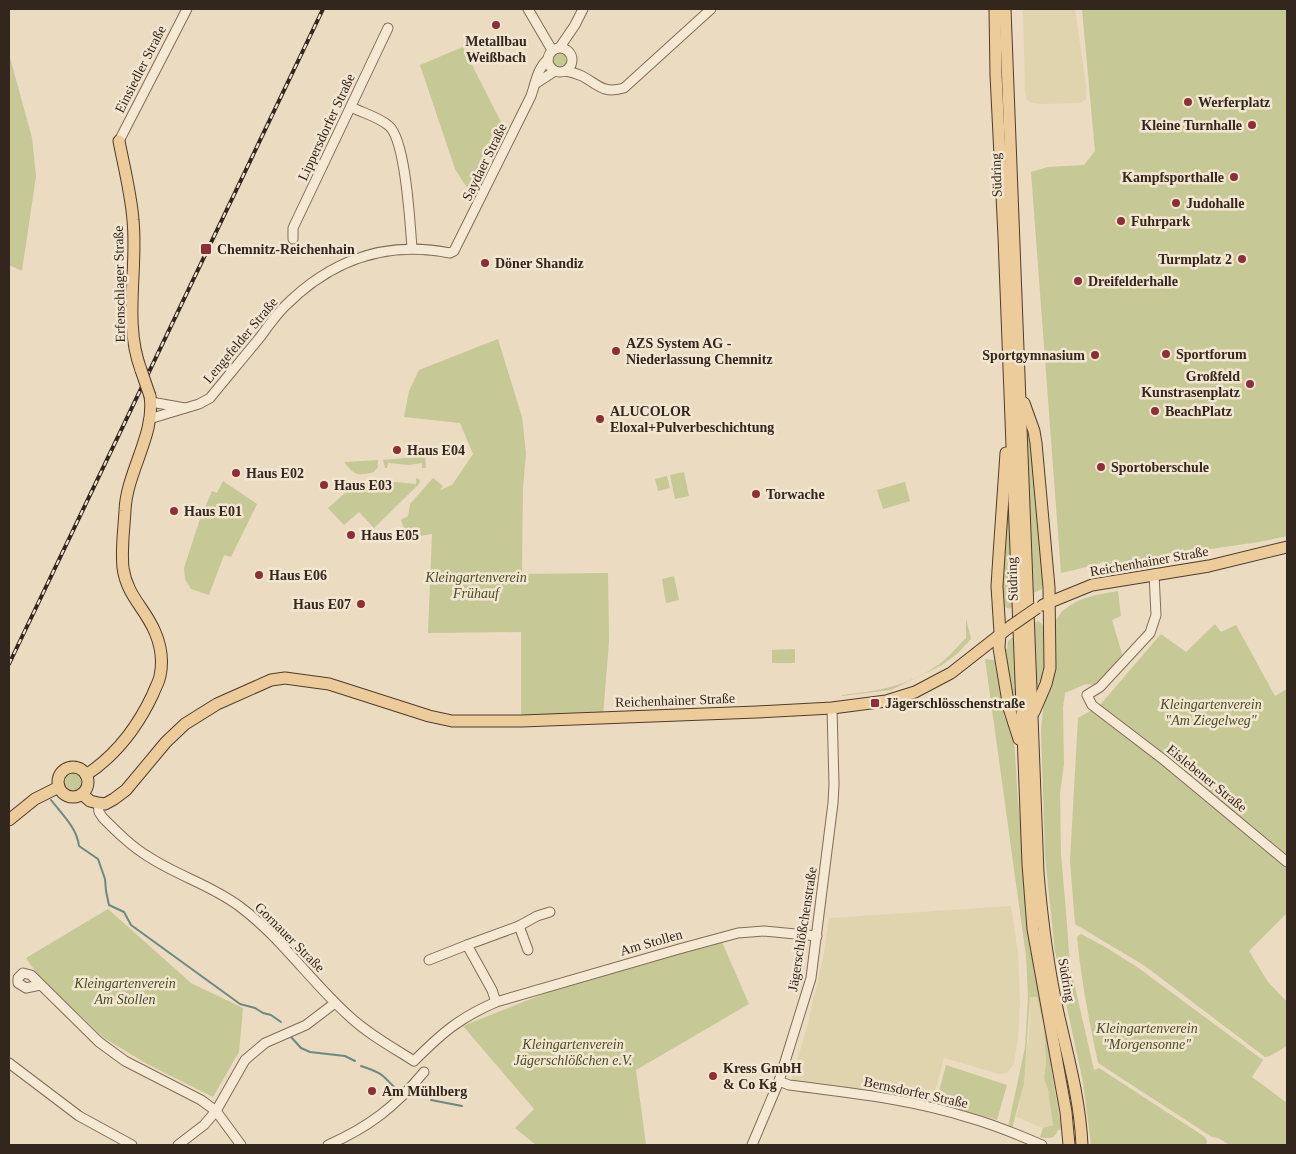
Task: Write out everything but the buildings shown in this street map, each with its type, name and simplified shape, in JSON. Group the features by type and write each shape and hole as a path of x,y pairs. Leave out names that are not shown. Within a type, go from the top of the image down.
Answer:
{"main road":[{"name":"Südring","path":"995,9 996,94 1004,236 1028,864 1034,929 1066,1112 1069,1145"},
{"name":"Südring","path":"1005,9 1040,903 1054,993 1077,1094 1082,1145"},
{"name":"Erfenschlager Straße","path":"86,775 98,767 133,729 149,703 160,678 162,656 155,631 130,593 124,568 125,504 149,419 150,399 133,343 133,221 119,141"},
{"path":"1019,387 1034,431 1036,443 1049,587 1049,673 1032,720"},
{"path":"1010,422 1004,467 998,562 999,648 1008,708 1023,752"},
{"name":"Reichenhainer Straße","path":"98,803 105,804 126,790 166,742 190,720 217,704 271,680 286,678 337,686 429,716 452,721 522,721 764,712 832,708 886,701 915,692 951,673 1000,633 1037,608 1092,585 1209,566 1287,547"},
{"path":"76,768 86,775 88,785 82,794 75,797 68,796 59,787 59,778 67,769 76,768"},
{"path":"9,820 35,799 59,787"},
{"path":"82,794 90,801 98,803"}],"street":[{"name":"Einsiedler Straße","path":"119,141 186,9"},
{"path":"528,9 540,27 559,48 572,57 569,68"},
{"path":"555,71 549,66 548,59 559,48 575,25 583,9"},
{"path":"535,84 555,71 569,68 600,88 609,90 624,88 711,9"},
{"name":"Lippersdorfer Straße","path":"293,239 293,228 388,28"},
{"name":"Saydaer Straße","path":"454,251 532,96 536,78 542,64 548,59"},
{"path":"351,107 382,122 395,133 407,190 412,248"},
{"name":"Lengefelder Straße","path":"149,419 199,404 210,398 284,307 315,281 343,263 377,252 412,248 450,253 454,251"},
{"path":"150,399 185,408"},
{"name":"Eislebener Straße","path":"1154,574 1156,615 1150,633 1100,687 1087,696 1092,705 1164,760 1287,862"},
{"name":"Jägerschlößchenstraße","path":"752,1145 779,1081 811,978 818,936 834,784 832,708"},
{"name":"Gornauer Straße","path":"98,803 99,812 103,818 149,858 221,894 240,906 292,955 350,1017 374,1036 414,1061"},
{"path":"429,960 519,926 537,916 550,912"},
{"path":"519,926 528,950"},
{"name":"Am Stollen","path":"414,1061 436,1039 457,1022 496,1002 738,933 764,931 818,936"},
{"path":"467,945 492,990 496,1002"},
{"path":"40,984 99,1042 125,1061 201,1100 216,1111 241,1145"},
{"path":"178,1145 204,1125 216,1111 245,1060 265,1043 306,1025 335,1003"},
{"path":"9,1063 79,1116 132,1145"},
{"path":"328,1145 350,1136 385,1113 424,1072"},
{"name":"Bernsdorfer Straße","path":"779,1081 789,1085 866,1094 970,1117 1042,1145"}],"shaded area":[{"path":"1023,9 1075,9 1086,86 1086,99 1081,103 1041,104 1032,103 1027,100 1025,92"},
{"path":"1011,906 1018,952 1020,1001 1018,1038 1014,1064 1007,1073 999,1074 944,1058 933,1099 791,1081 807,1027 823,958 829,918"},
{"path":"1030,997 1038,997 1044,1027 1046,1062 1044,1078 1048,1090 1053,1125 1043,1128 1016,1117 1029,1035"}],"green space":[{"name":"Sportforum","path":"1082,9 1287,9 1287,536 1259,542 1148,558 1148,563 1107,568 1104,561 1099,564 1061,573 1031,172 1048,167 1084,165 1095,151"},
{"path":"463,47 504,128 471,194 455,169 420,65"},
{"path":"560,53 565,55 567,60 565,65 560,67 555,65 553,60 555,55"},
{"path":"9,54 32,138 36,176 22,271 9,265"},
{"name":"Kleingartenverein Frühauf","path":"498,339 522,417 526,453 523,488 522,574 608,573 609,641 603,716 521,720 521,632 428,633 432,534 420,536 409,542 401,520 408,516 410,504 433,478 443,486 440,490 452,485 473,454 460,423 404,417 409,391 419,370"},
{"path":"1026,417 1030,429 1045,581 1043,581 1042,589 1031,594"},
{"path":"425,456 426,468 422,468 422,463 409,465 388,463 387,468 385,468 383,460"},
{"path":"378,460 378,467 374,472 364,474 357,474 344,462"},
{"path":"1009,471 1013,606 1009,609 1004,606 1000,568"},
{"path":"684,472 689,496 675,499 670,475"},
{"path":"667,476 670,488 658,491 655,479"},
{"path":"416,478 420,480 419,484 374,528 359,512 344,525 328,508 360,480 361,484 386,481 416,484"},
{"path":"223,481 257,504 231,557 224,555 209,595 191,589 185,579 184,568 199,522 212,491 217,493"},
{"path":"905,482 910,501 883,509 877,490"},
{"path":"674,576 679,600 666,603 662,579"},
{"path":"1118,591 1121,616 1112,620 1123,657 1096,685 1086,684 1065,693 1063,708 1064,764 1060,794 1061,854 1070,965 1094,1070 1099,1068 1205,1137 1206,1145 1091,1145 1083,1082 1055,952 1045,857 1041,730 1044,701 1055,671 1055,621 1063,610 1077,602 1104,593"},
{"path":"966,618 971,639 958,653 942,665 891,690 842,696 904,683 938,665 966,638"},
{"path":"1038,621 1044,626 1046,670 1036,702 1032,624"},
{"name":"Kleingartenverein \"Am Ziegelweg\"","path":"1215,624 1221,632 1236,625 1275,696 1287,689 1287,856 1099,706 1161,634 1186,652"},
{"path":"1015,637 1019,722 1017,723 1004,649 1007,649 1008,641"},
{"path":"795,649 795,663 772,663 772,650"},
{"path":"985,659 994,660 997,665 1004,716 1014,738 1018,802 1051,1050 1051,1068 1061,1126 1060,1130 1053,1137 1048,1138 1040,1137 1043,1128 1053,1125 1048,1090 1044,1078 1046,1062 1044,1027 1037,997 1030,997 1024,1083 1012,1129 1008,1127 1025,1047 1028,996 1026,956"},
{"path":"1092,710 1162,761 1287,866 1287,913 1249,951 1268,982 1287,1002 1287,1046 1270,1056 1265,1057 1145,966 1075,924 1070,861 1078,718"},
{"path":"73,767 83,772 88,782 83,792 73,797 63,792 58,782 63,772"},
{"name":"Kleingartenverein Am Stollen","path":"108,909 191,983 243,1008 239,1052 213,1097 147,1064 104,1038 38,975 26,958"},
{"name":"Kleingartenverein \"Morgensonne\"","path":"1081,934 1137,967 1263,1060 1252,1077 1287,1103 1287,1145 1230,1145 1218,1138 1212,1137 1098,1063 1088,1016 1081,968 1077,937"},
{"name":"Kleingartenverein Jägerschlößchen e.V.","path":"722,942 749,1004 636,1070 646,1145 536,1145 515,1128 534,1109 463,1026 586,977"},
{"path":"946,1065 1007,1085 997,1120 936,1103"}],"waterway":[{"path":"51,800 72,827 79,846 98,859 105,879 109,905 124,912 131,925 240,1004 271,1015 281,1022"},
{"path":"291,1037 301,1048 310,1052 345,1056 355,1061"},
{"path":"361,1066 381,1074 398,1090"},
{"path":"431,1100 462,1106"}],"railway":[{"path":"9,664 323,9"}],"place":[{"name":"Metallbau Weißbach","path":"496,25"},
{"name":"Werferplatz","path":"1188,102"},
{"name":"Kleine Turnhalle","path":"1252,125"},
{"name":"Kampfsporthalle","path":"1234,177"},
{"name":"Judohalle","path":"1176,203"},
{"name":"Fuhrpark","path":"1121,221"},
{"name":"Chemnitz-Reichenhain","path":"206,249"},
{"name":"Turmplatz 2","path":"1242,259"},
{"name":"Döner Shandiz","path":"485,263"},
{"name":"Dreifelderhalle","path":"1078,281"},
{"name":"AZS System AG - Niederlassung Chemnitz","path":"616,351"},
{"name":"Sportforum","path":"1166,354"},
{"name":"Sportgymnasium","path":"1095,355"},
{"name":"Großfeld Kunstrasenplatz","path":"1250,384"},
{"name":"BeachPlatz","path":"1155,411"},
{"name":"ALUCOLOR Eloxal+Pulverbeschichtung","path":"600,419"},
{"name":"Haus E04","path":"397,450"},
{"name":"Sportoberschule","path":"1101,467"},
{"name":"Haus E02","path":"236,473"},
{"name":"Haus E03","path":"324,485"},
{"name":"Torwache","path":"756,494"},
{"name":"Haus E01","path":"174,511"},
{"name":"Haus E05","path":"351,535"},
{"name":"Haus E06","path":"259,575"},
{"name":"Haus E07","path":"361,604"},
{"name":"Jägerschlösschenstraße","path":"875,703"},
{"name":"Kress GmbH & Co Kg","path":"713,1076"},
{"name":"Am Mühlberg","path":"372,1091"}]}
